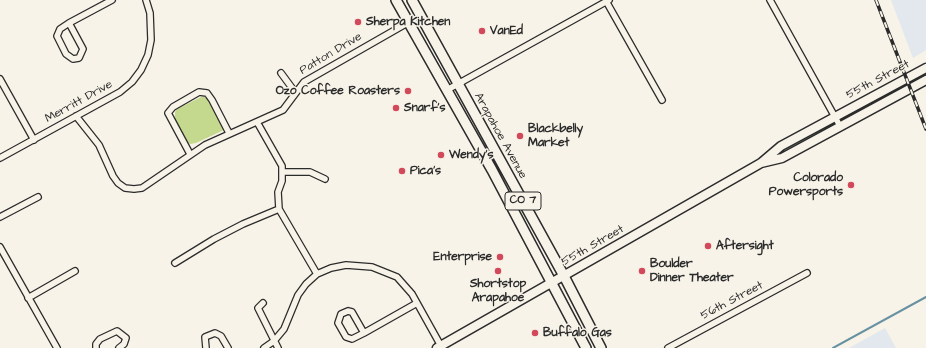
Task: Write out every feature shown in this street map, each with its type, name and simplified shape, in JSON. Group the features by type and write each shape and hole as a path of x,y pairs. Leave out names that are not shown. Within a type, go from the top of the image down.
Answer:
{"main road":[{"name":"Arapahoe Avenue","path":"396,0 447,90 586,348"},
{"name":"Arapahoe Avenue","path":"412,0 602,348"},
{"name":"55th Street","path":"439,347 761,163 781,146 926,68"},
{"name":"55th Street","path":"761,163 782,158 926,80"}],"street":[{"path":"68,24 82,49 79,58 73,59 66,54 58,36 60,29 68,24 112,0"},
{"name":"Merritt Drive","path":"0,158 120,92 132,82 141,70 148,55 152,40 150,13 146,0"},
{"path":"770,0 840,126"},
{"path":"447,90 608,1 662,100"},
{"name":"Patton Drive","path":"76,116 99,145 113,176 118,183 125,188 142,188 190,154 229,133 283,110 295,92 310,78 409,22"},
{"path":"281,73 295,92"},
{"path":"0,79 34,140"},
{"path":"190,154 168,113 173,107 199,92 207,94 212,100 229,133"},
{"path":"257,122 278,159 283,172 278,192 279,209 317,274"},
{"path":"283,172 310,172 325,179"},
{"path":"0,217 38,197"},
{"path":"175,263 214,239 243,224 279,209"},
{"path":"0,247 57,348"},
{"path":"264,348 274,341 286,325 298,295 317,274 331,268 346,265 372,267 397,277 412,294 439,347"},
{"path":"28,298 75,271"},
{"name":"56th Street","path":"668,348 806,273"},
{"path":"264,303 258,308 278,348"},
{"path":"364,333 352,312 348,311 339,318 338,323 346,337 352,339 364,333 417,303"},
{"path":"96,348 96,344 100,339 117,331 126,338 124,344 119,348"},
{"path":"206,348 205,338 215,333 221,336 228,348"}],"shaded area":[{"path":"891,0 926,0 926,50 913,58"},
{"path":"885,328 896,348 849,348"}],"green space":[{"path":"203,96 208,99 224,130 196,143 190,144 187,142 175,120 175,112 177,109"}],"waterway":[{"path":"833,348 926,297"}],"railway":[{"path":"876,0 926,129"}],"place":[{"name":"Sherpa Kitchen","path":"358,22"},
{"name":"VanEd","path":"482,31"},
{"name":"Ozo Coffee Roasters","path":"408,91"},
{"name":"Snarf's","path":"396,108"},
{"name":"Blackbelly Market","path":"520,136"},
{"name":"Wendy's","path":"441,155"},
{"name":"Pica's","path":"402,171"},
{"name":"Colorado Powersports","path":"851,185"},
{"name":"Aftersight","path":"708,246"},
{"name":"Enterprise","path":"500,257"},
{"name":"Shortstop Arapahoe","path":"498,271"},
{"name":"Boulder Dinner Theater","path":"642,271"},
{"name":"Buffalo Gas","path":"535,333"}]}
